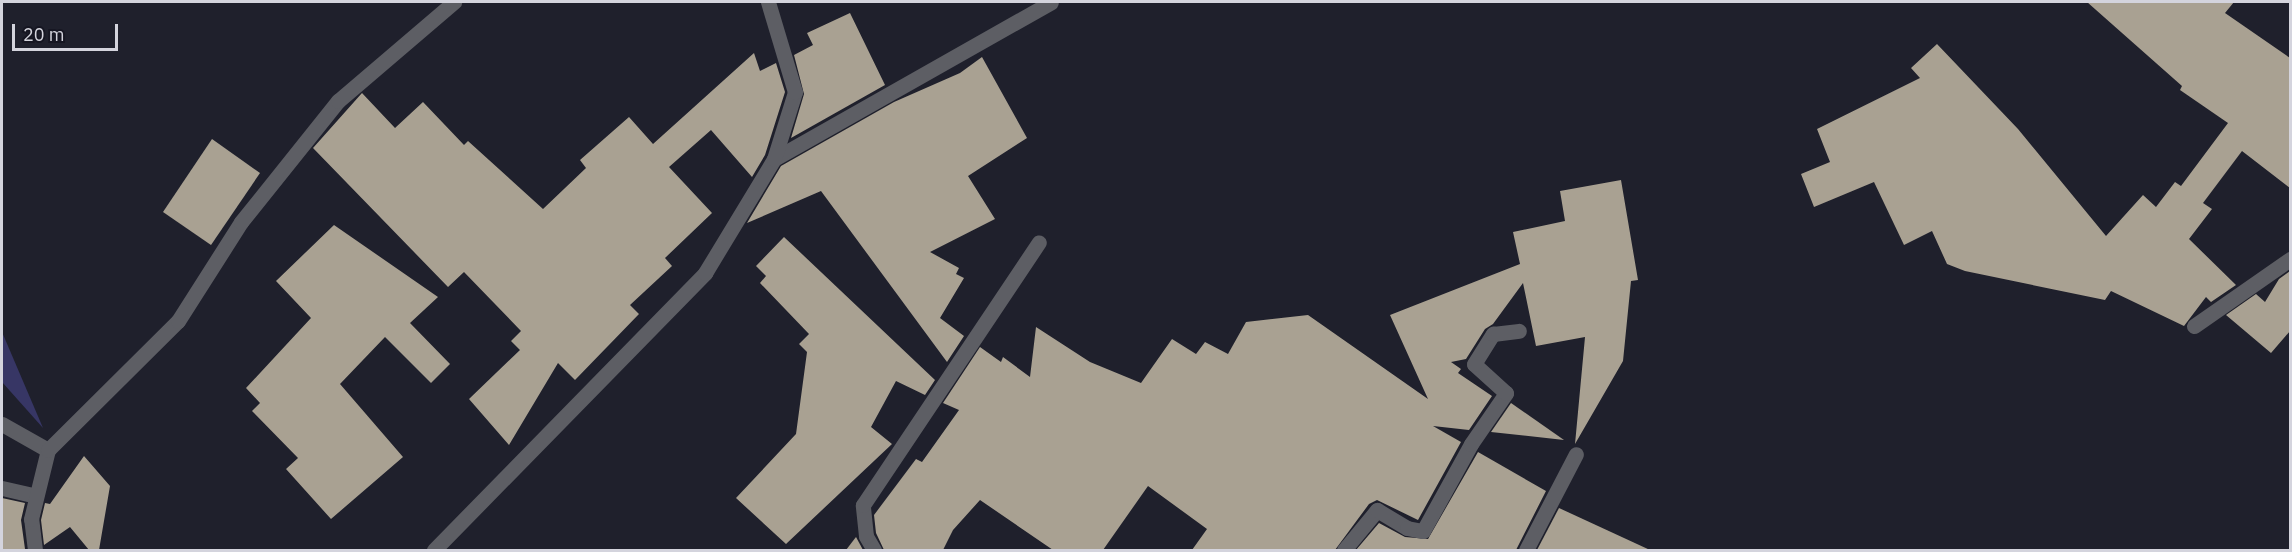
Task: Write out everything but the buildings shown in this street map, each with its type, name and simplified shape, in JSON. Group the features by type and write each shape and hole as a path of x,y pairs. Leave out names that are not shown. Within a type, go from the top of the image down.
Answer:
{"street":[{"path":"35,550 31,519 48,450 178,321 241,222 338,101 454,2"},
{"path":"434,550 705,273 774,159 795,92 768,2"},
{"path":"774,159 1051,2"},
{"path":"874,550 866,536 863,505 1039,242"},
{"path":"2194,326 2290,259"},
{"path":"1344,550 1377,510 1407,528 1423,531 1471,444 1506,393 1474,364 1493,334 1518,331"},
{"path":"2,424 48,450"},
{"path":"1526,550 1576,454"},
{"path":"2,488 36,496"}],"shaded area":[{"path":"2,332 43,428 2,382"}]}
